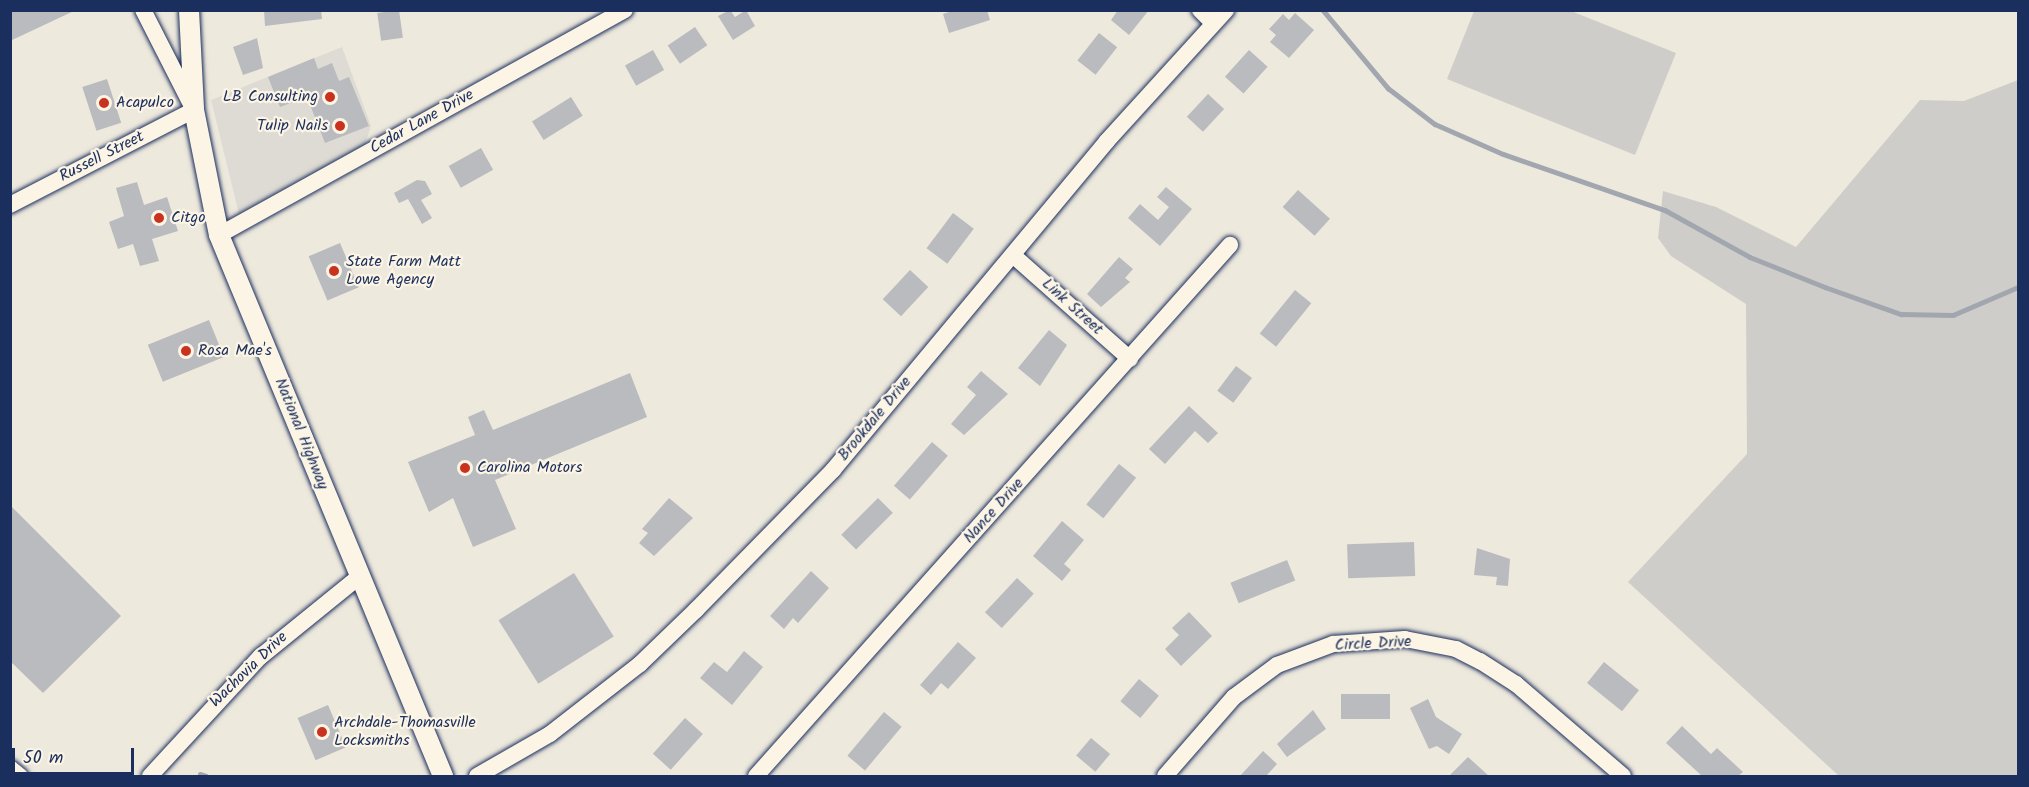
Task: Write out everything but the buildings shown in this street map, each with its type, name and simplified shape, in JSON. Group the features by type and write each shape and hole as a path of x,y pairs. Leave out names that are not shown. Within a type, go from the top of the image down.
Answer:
{"main road":[{"name":"National Highway","path":"189,10 194,110 219,235 442,777"}],"street":[{"path":"143,10 194,110"},
{"name":"Cedar Lane Drive","path":"219,235 625,10"},
{"path":"1200,10 1213,23"},
{"name":"Brookdale Drive","path":"477,777 550,734 680,626 833,470 1226,10"},
{"name":"Russell Street","path":"10,205 194,110"},
{"name":"Nance Drive","path":"756,777 1230,245"},
{"name":"Link Street","path":"1014,256 1130,359"},
{"name":"Wachovia Drive","path":"150,777 260,657 360,576"},
{"name":"Circle Drive","path":"1165,777 1234,697 1277,665 1333,645 1405,639 1456,649 1480,661 1516,684 1623,777"},
{"path":"10,768 20,777"}],"shaded area":[{"path":"1474,11 1571,11 1676,53 1635,155 1447,79"},
{"path":"342,47 371,126 364,147 239,214 211,100"},
{"path":"2018,80 2018,776 1839,776 1628,582 1747,454 1746,304 1671,256 1658,238 1663,191 1716,207 1796,247 1920,100 1964,101"}],"waterway":[{"path":"1323,10 1388,88 1435,124 1503,154 1665,210 1750,257 1825,287 1901,314 1953,315 2018,287"},
{"path":"200,774 206,776"}],"place":[{"name":"LB Consulting","path":"330,97"},
{"name":"Acapulco","path":"104,103"},
{"name":"Tulip Nails","path":"340,126"},
{"name":"Citgo","path":"159,218"},
{"name":"State Farm Matt Lowe Agency","path":"334,271"},
{"name":"Rosa Mae's","path":"186,351"},
{"name":"Carolina Motors","path":"465,468"},
{"name":"Archdale-Thomasville Locksmiths","path":"322,732"}]}
